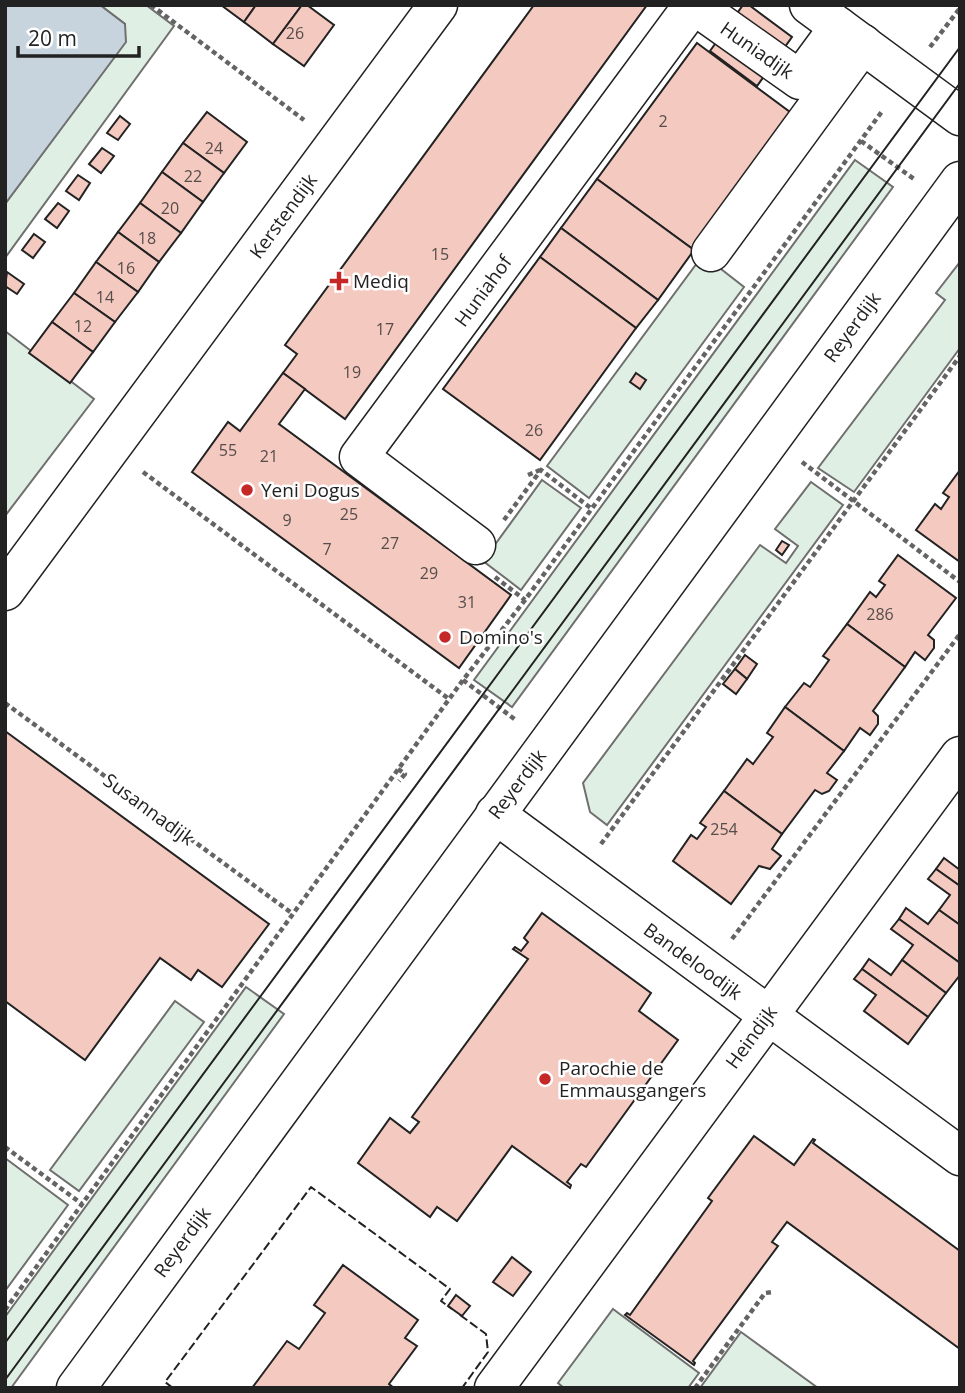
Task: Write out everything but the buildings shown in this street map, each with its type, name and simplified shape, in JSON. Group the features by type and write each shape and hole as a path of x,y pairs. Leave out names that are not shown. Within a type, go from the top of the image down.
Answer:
{"street":[{"name":"Kerstendijk","path":"120,438 438,5"},
{"name":"Huniadijk","path":"693,5 800,80 837,25"},
{"name":"Huniahof","path":"491,547 359,457 693,5"},
{"path":"711,252 837,25 960,116"},
{"name":"Reyerdijk","path":"76,1388 960,181"},
{"path":"5,591 120,438"},
{"name":"Heindijk","path":"494,1388 960,756"},
{"name":"Bandeloodijk","path":"495,814 960,1156"}],"path":[{"path":"151,5 336,144"},
{"path":"5,1310 449,699 525,600 960,8"},
{"path":"578,876 960,356"},
{"path":"120,438 449,699"},
{"path":"770,438 960,582"},
{"path":"525,600 491,547 541,470"},
{"path":"541,470 592,509"},
{"path":"528,475 541,470"},
{"path":"707,972 960,634"},
{"path":"463,680 517,721"},
{"name":"Susannadijk","path":"5,704 293,914"},
{"path":"398,769 405,774 399,781"},
{"path":"5,1147 82,1204"},
{"path":"695,1388 765,1293 772,1292"}],"green space":[{"path":"100,5 146,5 174,26 5,258 5,204 125,42 125,24"},
{"path":"855,160 893,187 512,707 474,680"},
{"path":"703,255 744,287 589,498 547,466"},
{"path":"960,262 960,348 854,492 818,468 945,300 936,293"},
{"path":"5,331 94,399 5,516"},
{"path":"542,480 581,508 521,590 483,561"},
{"path":"811,482 843,505 607,825 590,812 583,783 760,545 786,563 798,546 775,529"},
{"path":"246,987 284,1014 11,1388 5,1388 5,1317"},
{"path":"175,1001 204,1022 79,1191 50,1170"},
{"path":"5,1158 68,1205 5,1291"},
{"path":"613,1309 699,1373 688,1388 564,1388 558,1383"},
{"path":"741,1332 818,1388 700,1388"}],"shaded area":[{"path":"5,5 100,5 125,24 126,42 5,204"}],"tram line":[{"path":"5,1343 960,47"},
{"path":"5,1380 960,83"}],"fence":[{"path":"173,1388 165,1382 311,1187 450,1289 441,1301 452,1309"},
{"path":"460,1315 486,1334 488,1352 462,1388"}],"place":[{"name":"Mediq","path":"339,281"},
{"name":"Yeni Dogus","path":"247,490"},
{"name":"Domino's","path":"445,637"},
{"name":"Parochie de Emmausgangers","path":"545,1079"}]}
